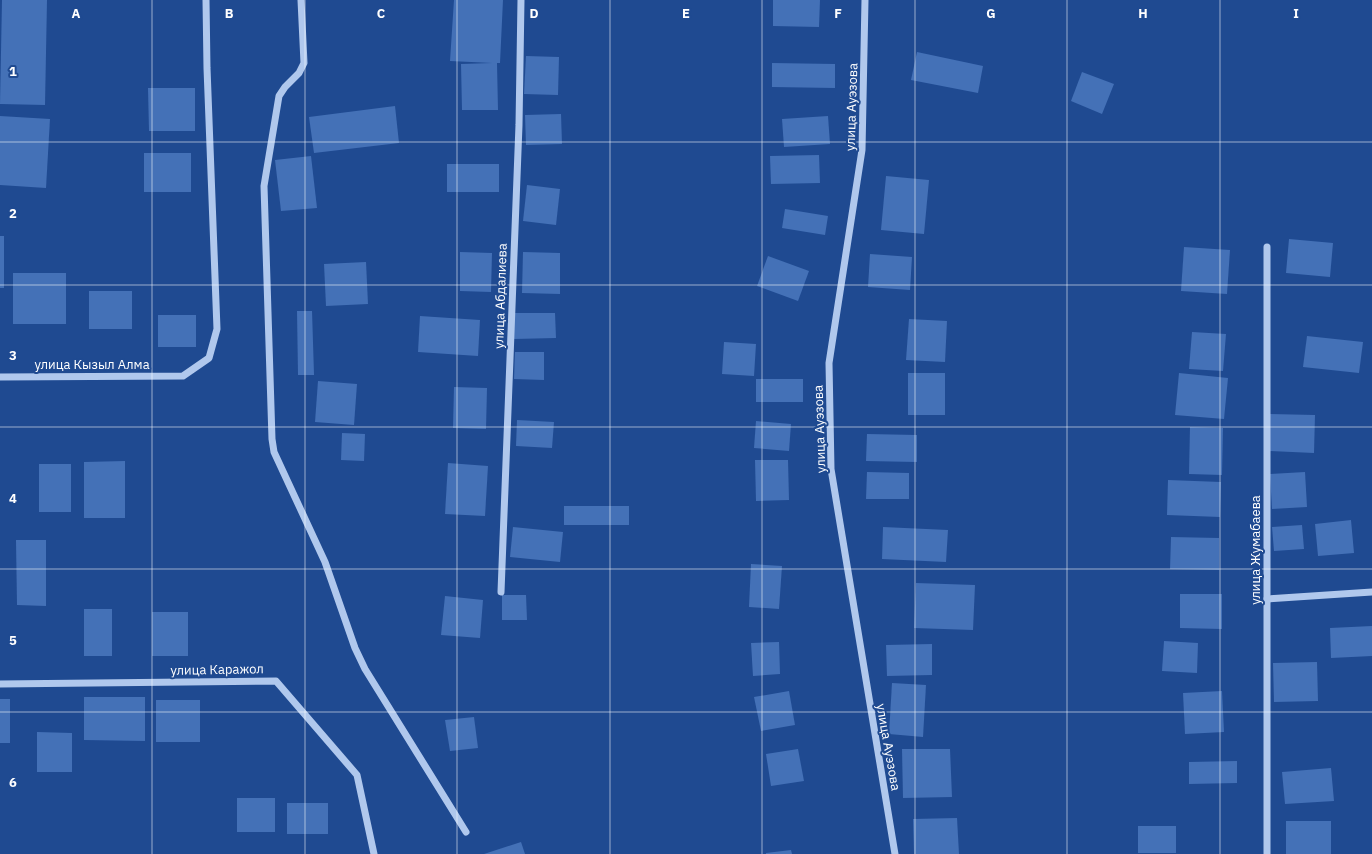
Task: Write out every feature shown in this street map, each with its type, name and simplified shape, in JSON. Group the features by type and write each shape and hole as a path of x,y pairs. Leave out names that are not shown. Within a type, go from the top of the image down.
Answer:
{"street":[{"name":"улица Кызыл Алма","path":"0,377 183,376 209,358 217,329 207,68 206,0"},
{"path":"301,0 304,63 299,73 285,87 279,96 264,186 272,431 274,452 325,562 355,648 365,669 466,832"},
{"name":"улица Абдалиева","path":"501,592 519,125 520,0"},
{"name":"улица Ауэзова","path":"865,0 862,150 829,363 831,469 895,854"},
{"name":"улица Жумабаева","path":"1267,247 1267,854"},
{"path":"1267,599 1372,592"},
{"name":"улица Каражол","path":"0,684 276,681 357,775 374,854"}],"building":[{"path":"2,0 47,0 45,105 0,104"},
{"path":"454,0 503,0 500,63 497,63 498,110 462,110 461,64 492,63 450,61"},
{"path":"773,0 820,0 819,27 773,26"},
{"path":"917,52 983,66 978,93 911,80"},
{"path":"526,56 559,57 558,95 524,94"},
{"path":"772,63 835,64 835,88 772,87"},
{"path":"1082,72 1114,84 1102,114 1071,101"},
{"path":"148,88 195,88 195,131 149,131"},
{"path":"395,106 399,143 314,153 309,117"},
{"path":"561,114 562,144 526,145 525,115"},
{"path":"0,116 50,119 46,188 0,185"},
{"path":"828,116 830,144 784,147 782,119"},
{"path":"144,153 191,153 191,192 144,192"},
{"path":"819,155 820,183 771,184 770,156"},
{"path":"311,156 317,208 281,211 275,160"},
{"path":"447,164 499,164 499,192 447,192"},
{"path":"886,176 929,180 924,234 881,230"},
{"path":"527,185 560,189 556,225 523,221"},
{"path":"785,209 828,216 825,235 782,228"},
{"path":"0,236 4,236 4,288 0,288"},
{"path":"1289,239 1333,243 1330,277 1286,273"},
{"path":"1184,247 1230,250 1227,294 1181,291"},
{"path":"460,252 492,253 491,292 460,291"},
{"path":"523,252 560,253 560,294 522,293"},
{"path":"870,254 912,257 910,290 868,287"},
{"path":"768,256 809,271 798,301 757,286"},
{"path":"366,262 368,304 326,306 324,264"},
{"path":"13,273 66,273 66,324 13,324"},
{"path":"89,291 132,291 132,329 89,329"},
{"path":"297,311 312,311 314,375 298,375"},
{"path":"513,313 555,313 556,338 514,339"},
{"path":"158,315 196,315 196,347 158,347"},
{"path":"420,316 480,320 478,356 418,352"},
{"path":"909,319 947,321 945,362 906,360"},
{"path":"1192,332 1226,334 1223,371 1189,369"},
{"path":"1307,336 1363,342 1359,373 1303,367"},
{"path":"724,342 756,344 754,376 722,374"},
{"path":"515,352 544,352 544,380 514,379"},
{"path":"908,373 945,373 945,415 908,415"},
{"path":"1179,373 1228,378 1224,419 1175,415"},
{"path":"756,379 803,379 803,402 756,402"},
{"path":"318,381 357,384 354,425 315,422"},
{"path":"454,387 487,388 486,429 453,428"},
{"path":"1270,414 1315,415 1314,453 1269,451"},
{"path":"517,420 554,422 552,448 516,446"},
{"path":"756,421 791,424 789,451 754,448"},
{"path":"1190,427 1223,428 1222,475 1189,474"},
{"path":"342,433 365,434 364,461 341,460"},
{"path":"867,434 917,435 917,462 866,461"},
{"path":"755,460 788,460 789,500 756,501"},
{"path":"125,461 125,518 84,518 84,462"},
{"path":"448,463 488,466 485,516 445,514"},
{"path":"39,464 71,464 71,512 39,512"},
{"path":"867,472 909,473 909,499 866,499"},
{"path":"1305,472 1307,507 1272,509 1270,474"},
{"path":"1168,480 1221,482 1220,517 1167,515"},
{"path":"564,506 629,506 629,525 564,525"},
{"path":"1351,520 1354,553 1318,556 1315,524"},
{"path":"1302,525 1304,549 1274,551 1272,527"},
{"path":"513,527 563,532 560,562 510,557"},
{"path":"883,527 948,530 946,562 882,559"},
{"path":"1171,537 1219,538 1219,570 1170,569"},
{"path":"16,540 46,540 46,606 17,605"},
{"path":"751,564 782,566 779,609 749,607"},
{"path":"916,583 975,585 973,630 914,628"},
{"path":"1180,594 1222,594 1222,629 1180,628"},
{"path":"502,595 526,595 527,620 502,620"},
{"path":"445,596 483,600 480,638 441,635"},
{"path":"84,609 112,609 112,656 84,656"},
{"path":"152,612 188,612 188,656 152,656"},
{"path":"1372,626 1372,656 1331,658 1330,628"},
{"path":"1164,641 1198,643 1197,673 1162,671"},
{"path":"779,642 780,674 753,676 751,643"},
{"path":"932,644 932,675 887,676 886,645"},
{"path":"1317,662 1318,701 1274,702 1273,663"},
{"path":"892,683 926,685 923,737 889,734"},
{"path":"789,691 795,725 761,731 754,697"},
{"path":"1222,691 1224,732 1185,734 1183,693"},
{"path":"84,697 145,697 145,741 84,740"},
{"path":"0,699 10,699 10,743 0,743"},
{"path":"156,700 200,700 200,742 156,742"},
{"path":"474,717 478,748 450,751 445,720"},
{"path":"37,732 72,733 72,772 37,772"},
{"path":"798,749 804,781 771,786 766,754"},
{"path":"902,749 950,749 952,797 903,798"},
{"path":"1237,761 1237,783 1189,784 1189,762"},
{"path":"1331,768 1334,801 1285,804 1282,772"},
{"path":"237,798 275,798 275,832 237,832"},
{"path":"287,803 328,803 328,834 287,834"},
{"path":"957,818 959,854 914,854 913,819"},
{"path":"1286,821 1331,821 1331,854 1286,854"},
{"path":"1138,826 1176,826 1176,853 1138,853"},
{"path":"521,842 525,854 484,854"},
{"path":"791,850 792,854 766,854 766,853"}]}
